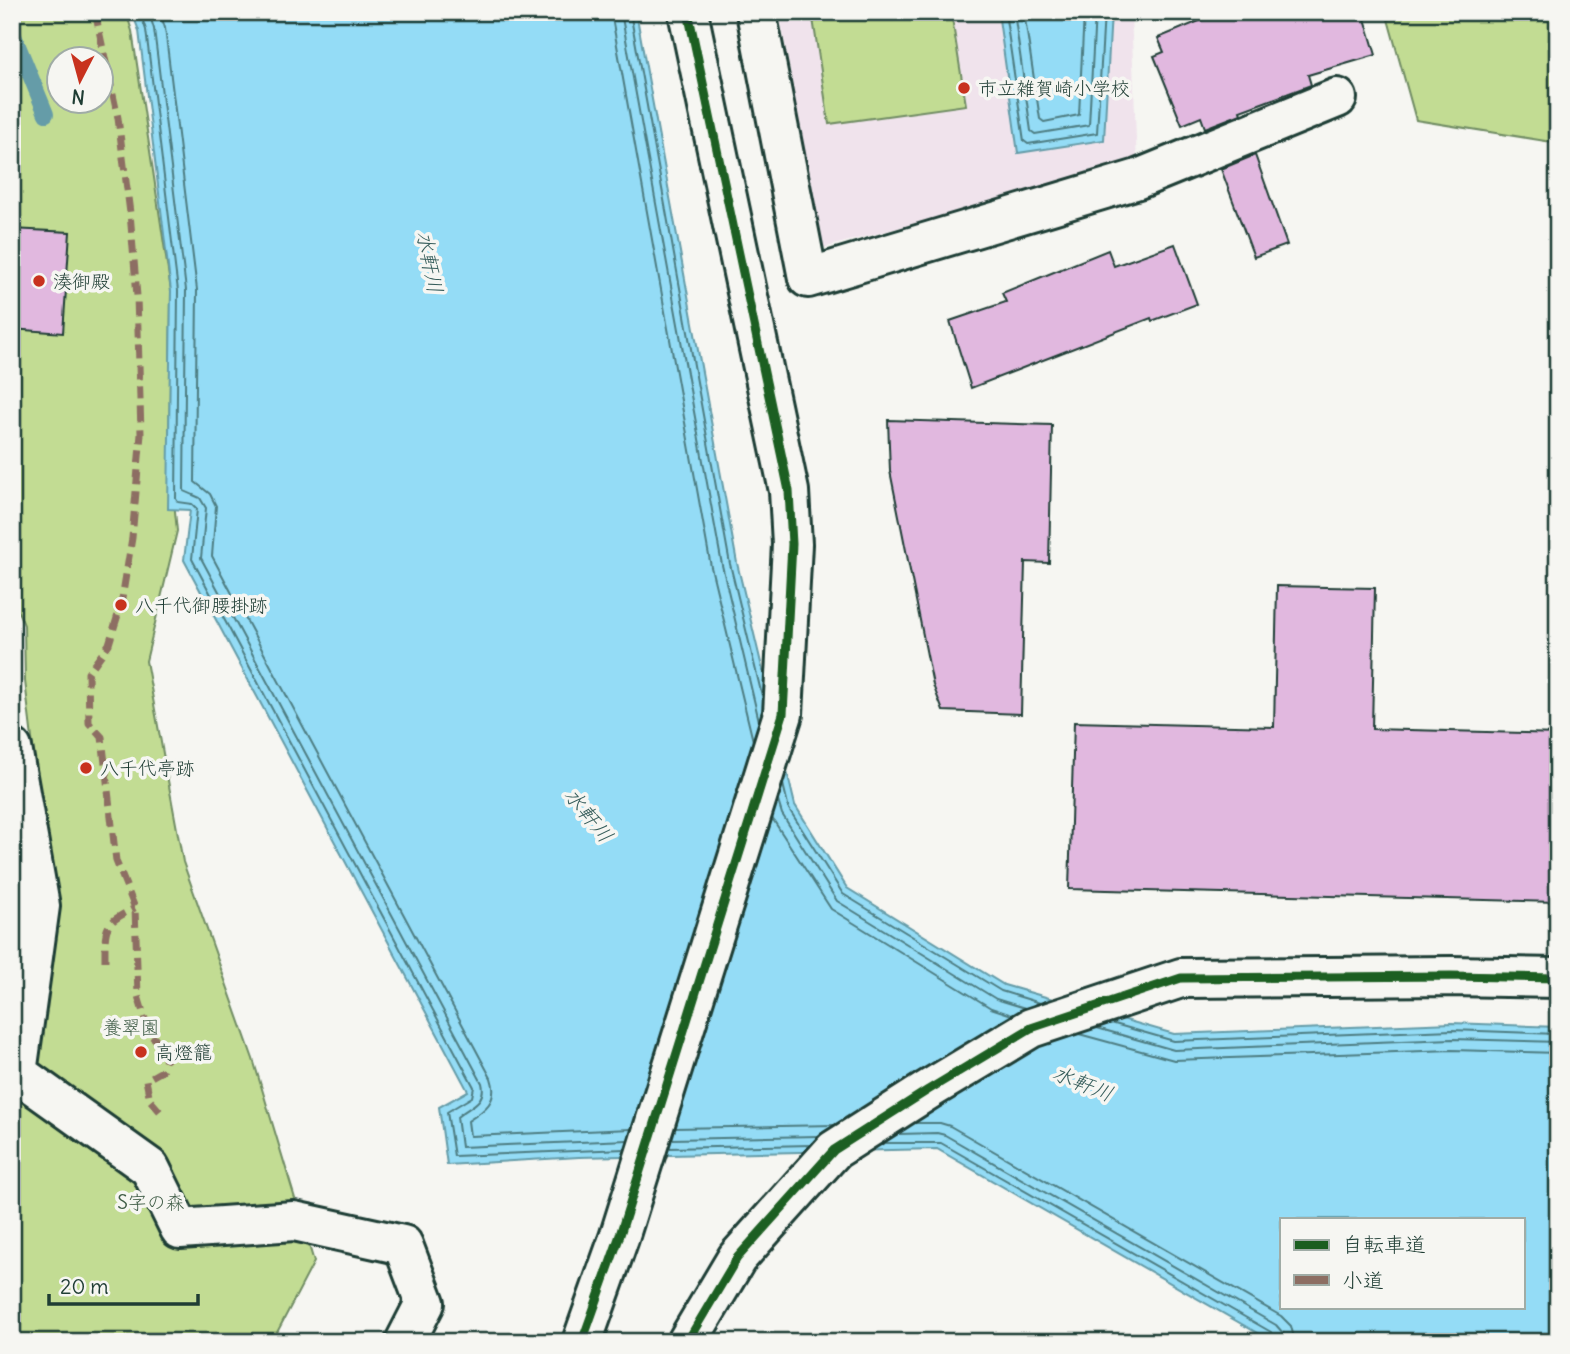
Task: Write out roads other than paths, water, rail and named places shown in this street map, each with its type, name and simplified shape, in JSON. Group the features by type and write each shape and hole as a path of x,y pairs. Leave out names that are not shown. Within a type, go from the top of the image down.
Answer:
{"street":[{"path":"582,1342 619,1238 783,714 792,544 789,491 688,12"},
{"path":"755,12 808,278 1138,179 1337,98"},
{"path":"12,748 40,906 17,1073 149,1168 180,1229 294,1221 403,1245 425,1303 405,1342"},
{"path":"687,1342 737,1258 834,1150 1031,1028 1181,978 1558,978"}],"water":[{"name":"水軒川","path":"132,12 636,12 737,563 795,805 847,888 1004,985 1174,1034 1452,1023 1558,1027 1558,1342 1273,1342 937,1149 579,1157 447,1165 439,1107 468,1091 184,560 190,510 168,509 171,291 139,31"},
{"path":"998,12 1111,12 1104,140 1018,153"}],"waterway":[{"path":"12,31 46,114"}],"place":[{"name":"市立雑賀崎小学校","path":"964,88"},
{"name":"湊御殿","path":"39,281"},
{"name":"八千代御腰掛跡","path":"121,605"},
{"name":"八千代亭跡","path":"86,768"},
{"name":"高燈籠","path":"141,1052"}],"park label":[{"name":"養翠園","path":"131,1027"},
{"name":"S字の森","path":"151,1202"}]}
